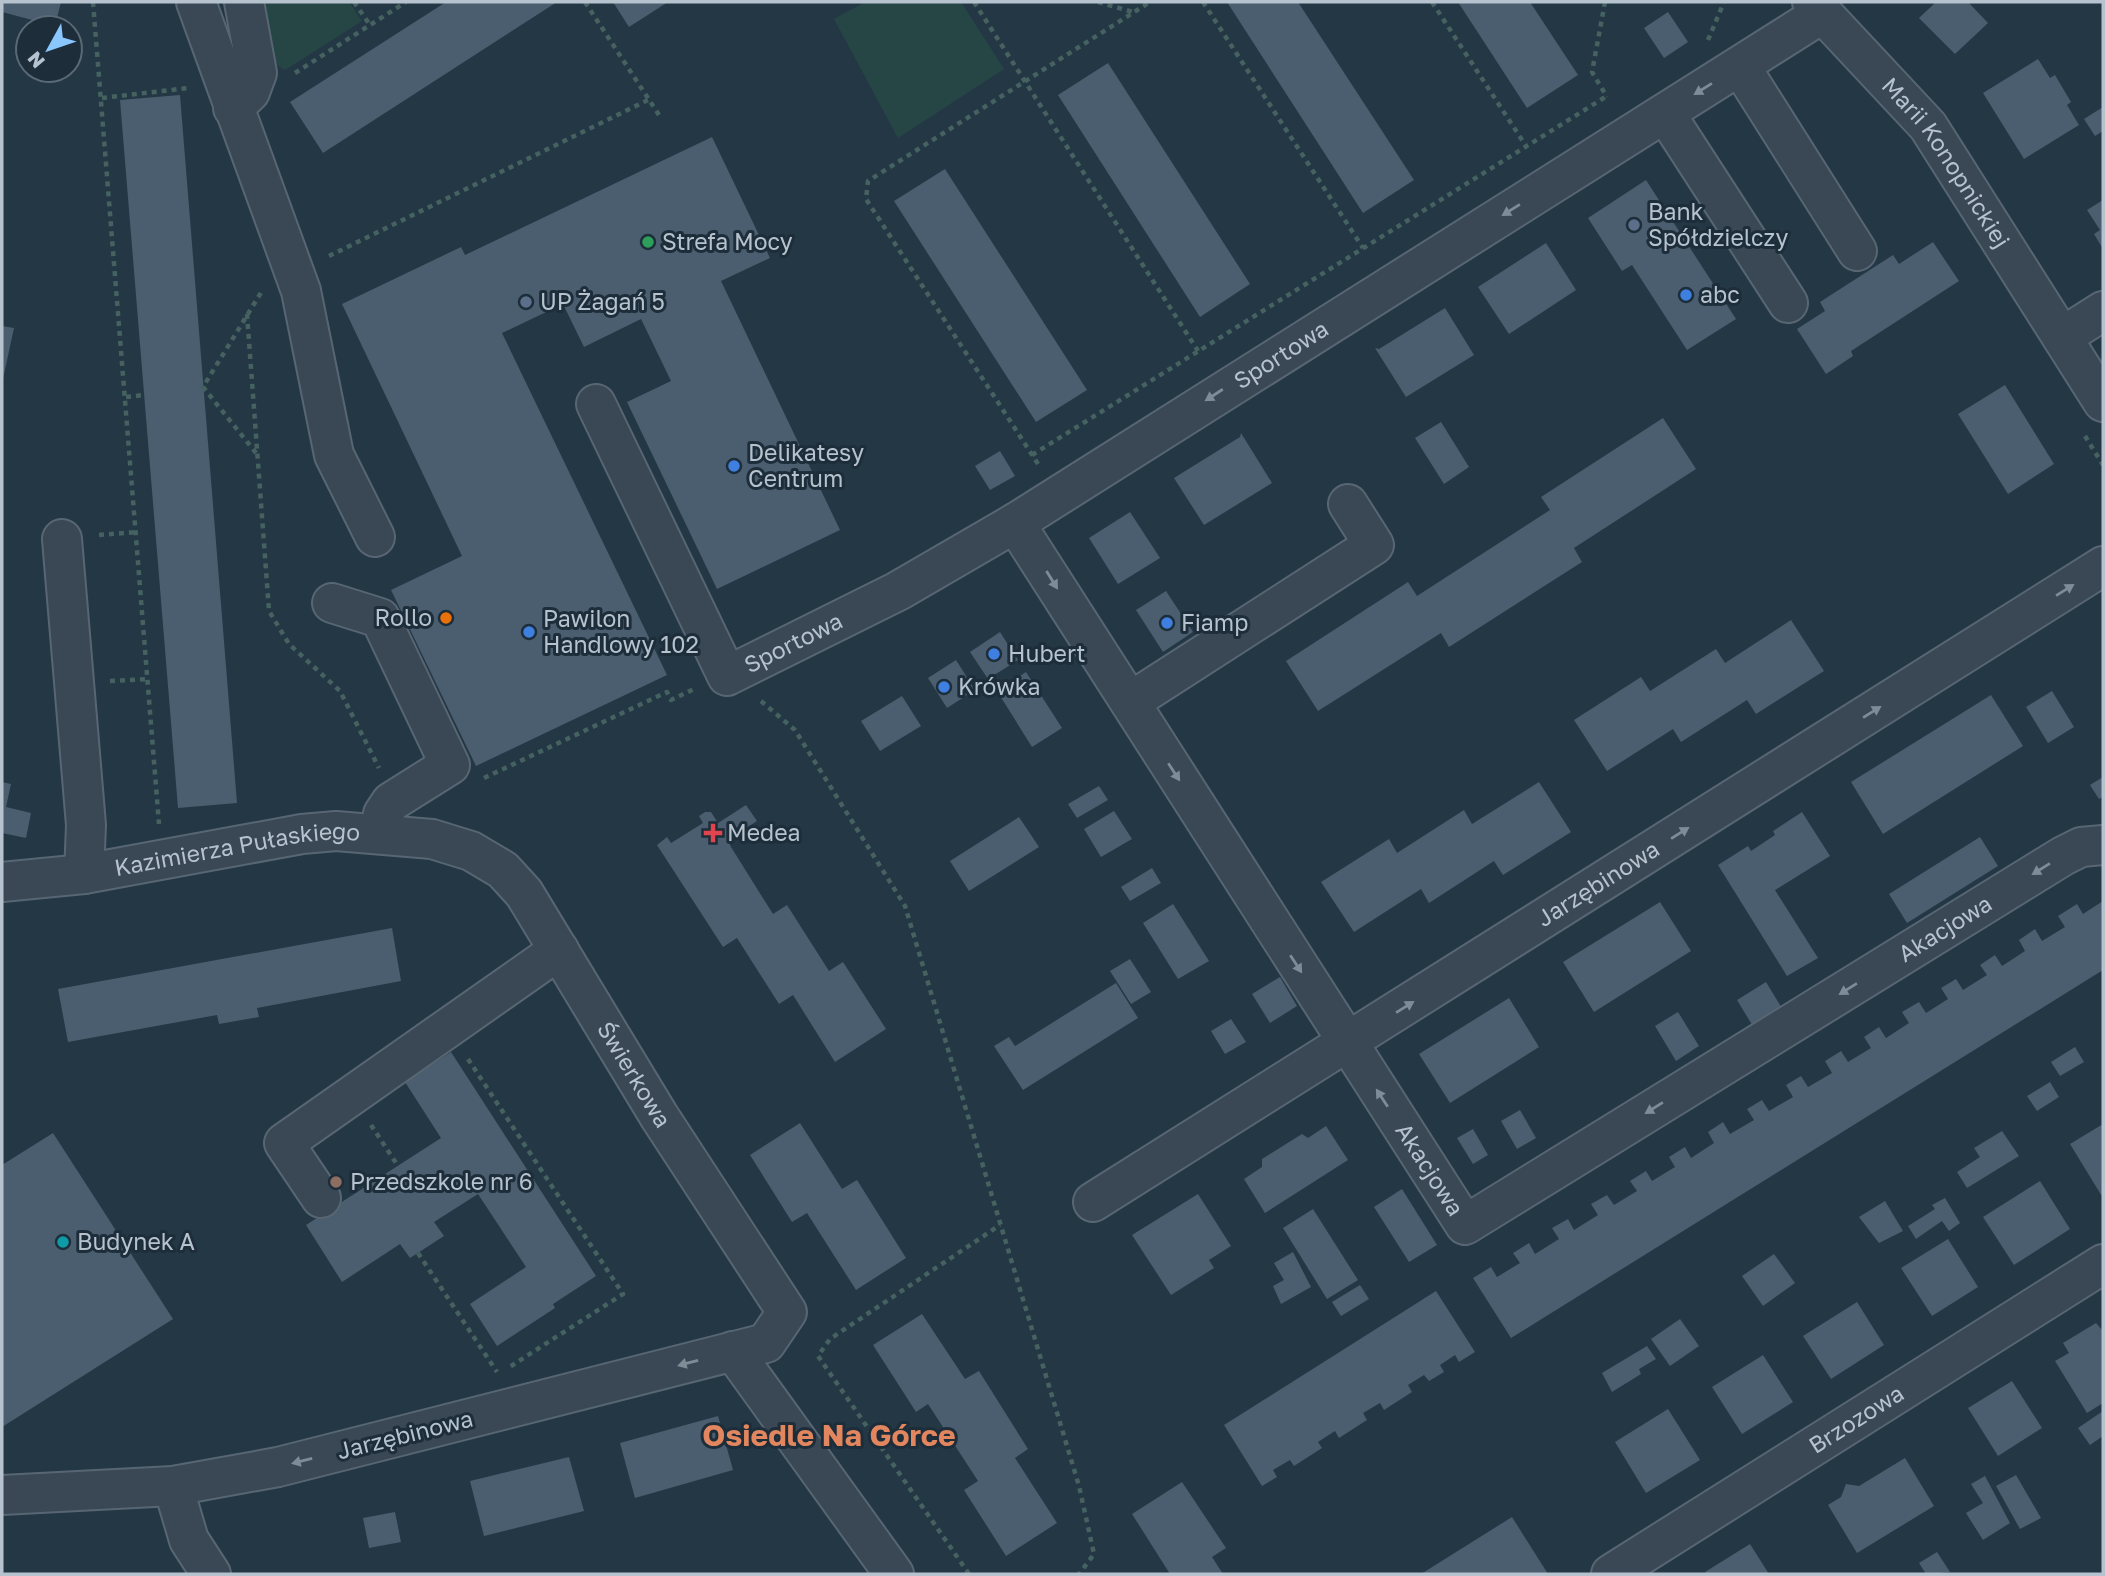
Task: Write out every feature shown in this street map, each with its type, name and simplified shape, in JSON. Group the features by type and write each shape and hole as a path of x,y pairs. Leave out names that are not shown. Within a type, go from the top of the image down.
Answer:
{"street":[{"path":"195,2 228,95 303,256 301,291 334,454 375,537"},
{"path":"228,95 250,92 257,73 244,2"},
{"name":"Sportowa","path":"713,681 898,591 1015,523 1829,9"},
{"name":"Marii Konopnickiej","path":"1829,9 1928,126 2103,402"},
{"path":"1740,66 1857,251"},
{"path":"1665,113 1788,303"},
{"path":"2062,337 2103,312"},
{"path":"596,404 713,681"},
{"path":"1130,702 1374,545 1348,504"},
{"name":"Akacjowa","path":"1015,523 1465,1225 2063,856 2081,847 2103,845"},
{"path":"62,539 86,825 84,874"},
{"name":"Jarzębinowa","path":"1093,1202 2103,566"},
{"path":"332,603 380,618 450,765 395,799 383,814 379,834"},
{"name":"Kazimierza Pułaskiego","path":"2,882 84,874 302,834 379,834 432,839 471,851"},
{"name":"Świerkowa","path":"471,851 496,865 514,881 659,1116 787,1312"},
{"path":"321,1198 284,1143 558,950"},
{"name":"Brzozowa","path":"1611,1574 2103,1264"},
{"name":"Jarzębinowa","path":"2,1495 173,1486 278,1467 766,1343 787,1312"},
{"path":"733,1351 894,1574"},
{"path":"173,1486 189,1540 211,1574"}],"path":[{"path":"93,2 159,828"},
{"path":"354,2 370,25"},
{"path":"288,78 406,2"},
{"path":"584,2 659,115"},
{"path":"974,2 1198,351"},
{"path":"1098,2 1134,12"},
{"path":"1058,495 866,199 869,181 1150,2"},
{"path":"1203,2 1363,248"},
{"path":"1432,2 1526,146"},
{"path":"1605,2 1592,72 1613,105"},
{"path":"102,98 228,95"},
{"path":"1032,455 1607,96"},
{"path":"256,453 204,387 247,314 303,256 649,100"},
{"path":"247,314 269,611 289,644 340,691 395,799"},
{"path":"126,397 144,395"},
{"path":"475,782 667,692 671,700 713,681 795,730 905,906 1079,1486 1094,1554 1079,1574"},
{"path":"447,1028 623,1294 498,1374"},
{"path":"351,1096 398,1166"},
{"path":"969,1574 818,1356 830,1339 1000,1225"},
{"path":"418,1253 503,1382"}],"green space":[{"path":"263,2 349,2 362,21 285,70 275,64"},
{"path":"865,2 961,2 1004,69 898,138 834,19"}],"building":[{"path":"2,2 61,2 58,14 14,15 2,12"},
{"path":"446,2 557,2 323,153 290,102"},
{"path":"613,2 668,2 629,27"},
{"path":"1227,2 1298,2 1414,180 1363,213"},
{"path":"1458,2 1530,2 1578,75 1527,108"},
{"path":"1936,2 1968,2 1988,23 1955,54 1919,18"},
{"path":"1668,12 1688,42 1664,58 1644,28"},
{"path":"2038,59 2050,78 2055,75 2071,102 2067,105 2079,125 2024,159 1983,93"},
{"path":"1108,63 1250,284 1200,317 1058,95"},
{"path":"180,95 237,803 178,808 120,100"},
{"path":"2103,107 2103,131 2095,136 2084,119"},
{"path":"712,137 770,258 721,281 840,530 717,589 627,402 671,381 641,319 584,347 563,304 502,333 667,675 476,766 391,590 462,556 342,304 461,247 465,255"},
{"path":"945,169 1087,390 1036,422 894,201"},
{"path":"1646,180 1736,319 1687,350 1632,265 1622,271 1588,218"},
{"path":"2103,200 2103,249 2094,234 2100,230 2087,210"},
{"path":"1933,242 1959,281 1851,351 1853,356 1826,374 1797,329 1825,311 1820,302 1893,255 1899,264"},
{"path":"1546,243 1576,290 1509,334 1478,287"},
{"path":"1445,308 1474,355 1406,397 1375,348 1379,349"},
{"path":"2,326 14,328 3,379 2,379"},
{"path":"2005,385 2054,464 2008,494 1958,414"},
{"path":"1663,418 1696,469 1574,548 1582,562 1449,647 1441,633 1318,711 1286,661 1408,582 1417,596 1550,510 1541,497"},
{"path":"1441,422 1469,467 1444,484 1415,438"},
{"path":"1241,433 1272,483 1204,525 1174,478 1240,437"},
{"path":"1000,451 1015,476 990,490 975,466"},
{"path":"1130,512 1160,558 1118,584 1089,538"},
{"path":"1166,591 1193,632 1163,652 1136,610"},
{"path":"1791,620 1824,671 1756,714 1747,700 1681,742 1673,729 1607,771 1574,720 1641,677 1650,691 1716,649 1725,663"},
{"path":"1000,632 1018,660 988,679 970,652"},
{"path":"956,660 975,690 947,708 928,678"},
{"path":"1026,672 1062,728 1032,747 997,691"},
{"path":"2052,691 2074,727 2048,743 2026,707"},
{"path":"1991,695 2023,746 1883,834 1851,782"},
{"path":"902,696 921,726 880,751 861,721"},
{"path":"2103,777 2103,797 2099,799 2090,785"},
{"path":"2,782 11,784 6,807 31,813 26,838 2,833"},
{"path":"1539,782 1571,832 1503,875 1494,861 1429,903 1421,889 1354,932 1321,882 1389,839 1397,853 1464,810 1472,824"},
{"path":"1099,786 1108,800 1077,818 1068,804"},
{"path":"746,805 757,821 728,840 731,847 773,914 787,905 829,971 843,962 886,1029 835,1062 793,995 779,1004 737,938 723,947 657,845 667,837 671,843 703,823 699,816 705,812 711,812 718,823"},
{"path":"1114,811 1132,839 1101,857 1084,829"},
{"path":"1802,812 1830,856 1775,890 1818,958 1787,976 1718,865 1748,846 1751,851 1775,835 1773,831"},
{"path":"1019,817 1039,847 969,891 950,861"},
{"path":"1980,837 1998,866 1907,923 1889,894"},
{"path":"1152,868 1161,883 1130,901 1121,887"},
{"path":"2103,901 2103,970 1511,1338 1473,1278 1491,1267 1497,1277 1520,1263 1513,1253 1529,1243 1535,1254 1559,1239 1552,1228 1568,1219 1574,1230 1598,1215 1591,1204 1607,1195 1614,1205 1637,1191 1630,1181 1646,1171 1652,1181 1675,1167 1669,1157 1685,1147 1691,1158 1714,1143 1708,1132 1723,1122 1730,1134 1754,1120 1747,1109 1762,1100 1769,1111 1793,1097 1786,1085 1801,1076 1808,1087 1832,1073 1825,1061 1841,1051 1848,1062 1871,1048 1864,1037 1879,1027 1886,1038 1909,1023 1902,1012 1919,1002 1926,1013 1948,999 1941,988 1956,979 1963,990 1987,975 1980,965 1995,955 2002,966 2025,951 2019,940 2035,929 2042,941 2065,927 2058,916 2077,904 2083,914"},
{"path":"1660,902 1691,951 1594,1012 1563,962"},
{"path":"1173,904 1209,961 1178,979 1143,923"},
{"path":"392,928 401,981 257,1008 259,1017 219,1024 217,1015 68,1042 58,989"},
{"path":"1130,959 1151,992 1131,1004 1110,971"},
{"path":"1280,977 1297,1006 1270,1023 1252,994"},
{"path":"1766,982 1783,1010 1754,1028 1737,1000"},
{"path":"1116,983 1138,1018 1023,1090 994,1046 1009,1037 1015,1046"},
{"path":"1509,998 1539,1047 1450,1103 1419,1054"},
{"path":"1678,1012 1699,1046 1676,1061 1655,1026"},
{"path":"1231,1019 1246,1042 1225,1054 1211,1031"},
{"path":"2075,1047 2084,1062 2060,1076 2051,1062"},
{"path":"451,1052 596,1276 553,1304 555,1308 497,1346 470,1304 526,1267 478,1194 434,1222 444,1236 410,1258 400,1244 342,1282 306,1225 441,1138 405,1082"},
{"path":"2050,1082 2059,1097 2037,1111 2027,1096"},
{"path":"1520,1110 1536,1138 1517,1149 1501,1121"},
{"path":"800,1123 842,1189 857,1180 906,1258 856,1290 807,1213 792,1222 750,1155"},
{"path":"2103,1124 2103,1198 2070,1144"},
{"path":"1326,1126 1348,1160 1265,1213 1244,1179 1262,1167 1262,1159 1302,1134 1308,1138"},
{"path":"1473,1129 1488,1155 1473,1164 1457,1138"},
{"path":"2002,1131 2019,1156 1967,1188 1957,1172 1980,1157 1974,1148"},
{"name":"Budynek A","path":"53,1133 173,1319 2,1427 2,1165"},
{"path":"2040,1181 2070,1229 2014,1265 1983,1217"},
{"path":"1402,1189 1437,1245 1409,1262 1374,1207"},
{"path":"1198,1194 1231,1246 1209,1260 1214,1268 1171,1295 1132,1235"},
{"path":"1945,1198 1960,1223 1949,1231 1942,1221 1916,1239 1908,1226 1935,1209 1932,1205"},
{"path":"1885,1201 1903,1231 1879,1243 1859,1217"},
{"path":"1313,1209 1358,1280 1327,1299 1283,1228"},
{"path":"1948,1239 1978,1287 1932,1316 1901,1268"},
{"path":"1293,1252 1311,1287 1281,1304 1273,1286 1284,1280 1274,1263"},
{"path":"1774,1254 1795,1283 1763,1306 1742,1276"},
{"path":"1360,1285 1369,1299 1341,1316 1332,1302"},
{"path":"1436,1291 1475,1352 1459,1362 1455,1355 1440,1365 1444,1372 1429,1381 1424,1375 1408,1385 1412,1392 1384,1410 1380,1403 1363,1413 1367,1420 1339,1438 1335,1431 1318,1442 1322,1448 1294,1466 1290,1460 1273,1470 1277,1477 1262,1486 1224,1425"},
{"path":"1857,1302 1884,1345 1831,1379 1803,1336"},
{"path":"922,1314 965,1379 979,1371 1028,1449 1015,1458 1057,1523 1006,1556 964,1490 978,1481 928,1404 916,1412 873,1345"},
{"path":"1680,1319 1699,1346 1670,1366 1651,1339"},
{"path":"2096,1323 2103,1331 2103,1403 2087,1413 2055,1361 2069,1353 2063,1343"},
{"path":"1647,1346 1656,1359 1639,1369 1641,1374 1612,1392 1602,1373"},
{"path":"1763,1355 1793,1402 1742,1434 1712,1387"},
{"path":"2012,1381 2042,1428 1998,1456 1968,1408"},
{"path":"1668,1409 1700,1460 1646,1493 1615,1442"},
{"path":"2103,1411 2103,1436 2090,1445 2078,1428"},
{"path":"718,1416 733,1470 635,1498 620,1443"},
{"path":"569,1457 584,1511 484,1536 470,1481"},
{"path":"1905,1458 1934,1506 1857,1553 1828,1505 1841,1497 1846,1484 1859,1486"},
{"path":"2016,1475 2041,1518 2020,1529 1996,1486"},
{"path":"1985,1476 2010,1523 1983,1540 1966,1513 1983,1503 1971,1484"},
{"path":"1182,1482 1226,1548 1212,1557 1223,1574 1170,1574 1132,1514"},
{"path":"395,1512 401,1542 369,1548 363,1518"},
{"path":"1512,1517 1548,1574 1421,1574"},
{"path":"1750,1544 1769,1574 1705,1572"},
{"path":"1937,1552 1950,1572 1926,1574 1919,1563"}],"place":[{"name":"Bank Spółdzielczy","path":"1634,225"},
{"name":"Strefa Mocy","path":"648,242"},
{"name":"abc","path":"1686,295"},
{"name":"UP Żagań 5","path":"526,302"},
{"name":"Delikatesy Centrum","path":"734,466"},
{"name":"Rollo","path":"446,618"},
{"name":"Fiamp","path":"1167,623"},
{"name":"Pawilon Handlowy 102","path":"529,632"},
{"name":"Hubert","path":"994,654"},
{"name":"Krówka","path":"944,687"},
{"name":"Medea","path":"713,833"},
{"name":"Przedszkole nr 6","path":"336,1182"},
{"name":"Budynek A","path":"63,1242"}],"district":[{"name":"Osiedle Na Górce","path":"829,1436"}]}
